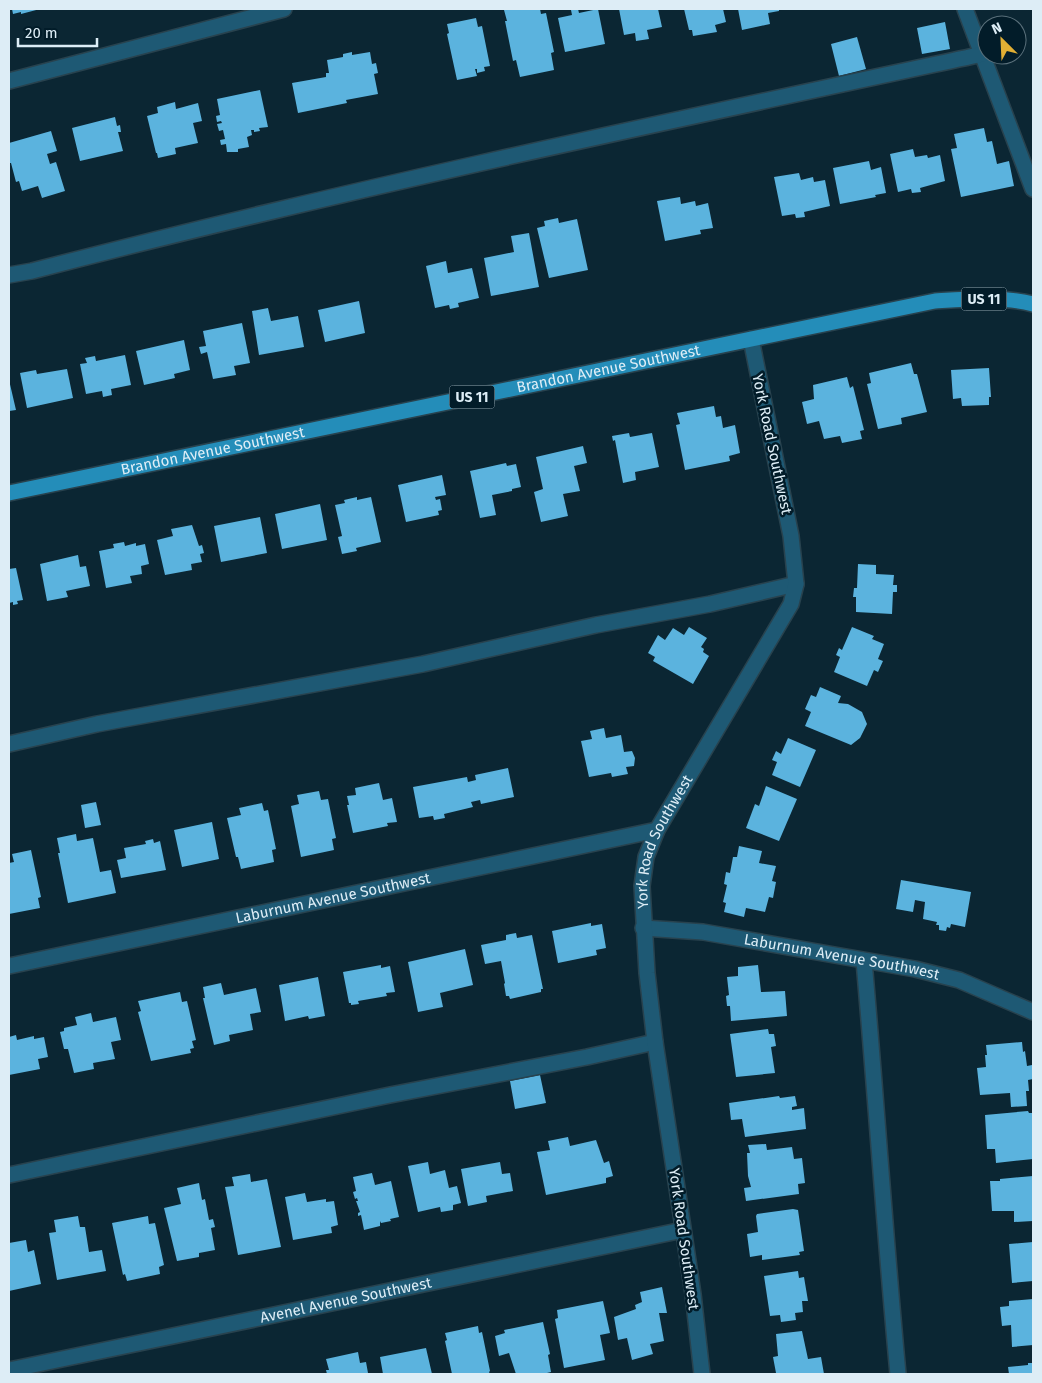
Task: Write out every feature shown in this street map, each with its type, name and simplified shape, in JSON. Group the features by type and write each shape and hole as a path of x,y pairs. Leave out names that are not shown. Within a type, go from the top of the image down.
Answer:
{"main road":[{"name":"Brandon Avenue Southwest","path":"9,493 935,301 975,298 1033,304"}],"street":[{"path":"9,81 284,9"},
{"path":"965,9 977,39"},
{"path":"9,275 32,271 336,195 977,55"},
{"path":"987,65 1033,189"},
{"name":"York Road Southwest","path":"702,1374 693,1294 655,1042 643,928 642,886 646,857 657,830 792,604 796,584 791,536 751,339"},
{"path":"9,744 97,724 423,664 596,625 719,602 796,584"},
{"name":"Laburnum Avenue Southwest","path":"9,966 657,830"},
{"name":"Laburnum Avenue Southwest","path":"643,928 703,932 915,969 959,980 1033,1012"},
{"path":"864,961 898,1374"},
{"path":"9,1175 390,1095 655,1042"},
{"name":"Avenel Avenue Southwest","path":"9,1370 683,1230"}],"building":[{"path":"12,9 40,9 13,14"},
{"path":"540,9 541,14 546,13 554,52 551,53 554,70 520,77 516,60 513,61 505,21 507,21 504,10"},
{"path":"578,9 579,13 598,9 605,44 565,52 558,18 572,15 571,10"},
{"path":"619,9 658,9 662,27 647,30 649,39 636,41 635,33 624,35"},
{"path":"684,9 723,9 726,22 715,25 717,32 693,36 692,30 689,30"},
{"path":"738,9 779,9 779,11 768,13 770,24 742,30"},
{"path":"476,18 478,27 482,26 490,66 484,67 485,71 477,73 477,69 475,69 477,76 457,80 447,34 449,33 447,24"},
{"path":"945,22 950,49 922,54 917,28"},
{"path":"857,37 866,69 839,76 831,44"},
{"path":"352,52 352,55 370,52 372,64 376,63 378,73 374,74 378,94 346,100 347,103 298,113 292,83 326,77 326,73 329,73 327,60 343,57 343,54"},
{"path":"260,90 268,127 259,128 260,131 254,132 254,130 251,130 252,135 247,137 249,147 238,149 238,152 227,152 226,144 221,145 220,140 225,139 223,130 219,131 217,124 222,123 221,121 217,122 216,116 220,115 217,99"},
{"path":"175,102 176,109 198,103 202,121 193,123 198,143 175,148 176,154 158,158 147,116 158,113 157,107"},
{"path":"115,117 117,126 120,125 121,132 118,132 123,151 80,161 72,128"},
{"path":"984,128 987,142 992,141 997,164 1009,161 1014,186 961,197 951,149 957,148 954,134"},
{"path":"51,131 57,151 47,154 50,164 56,162 65,191 42,198 38,186 22,191 19,181 16,182 11,163 9,163 9,143"},
{"path":"913,149 915,157 927,155 928,158 940,155 945,181 920,188 921,192 912,193 911,189 898,192 890,154"},
{"path":"869,161 871,170 881,167 886,193 875,195 876,197 840,204 833,168"},
{"path":"799,173 801,180 813,177 814,182 825,180 830,206 804,212 805,217 796,218 795,214 782,216 774,177"},
{"path":"680,197 681,204 695,201 696,206 708,203 713,228 700,230 701,234 665,241 657,201"},
{"path":"558,218 559,223 577,219 588,270 549,278 537,228 545,226 544,221"},
{"path":"529,233 539,287 491,296 484,258 514,252 511,236"},
{"path":"446,261 448,273 472,268 479,298 458,303 459,307 450,309 449,305 435,308 426,266"},
{"path":"359,301 365,333 325,342 318,310"},
{"path":"268,308 271,321 298,316 304,347 259,355 252,311"},
{"path":"242,323 250,363 234,366 236,375 213,379 207,352 201,354 199,347 206,346 203,331"},
{"path":"184,340 190,370 174,374 175,378 144,385 136,351"},
{"path":"125,355 131,385 111,389 112,395 103,397 102,391 86,394 80,364 87,363 85,358 95,356 96,361"},
{"path":"911,363 914,374 917,374 927,412 901,418 902,424 878,429 867,384 871,383 869,373"},
{"path":"989,368 991,397 989,397 989,405 962,406 961,398 953,399 951,370"},
{"path":"67,369 73,398 27,408 20,373 36,370 37,374"},
{"path":"847,377 850,388 853,386 864,430 860,431 862,439 842,443 840,436 824,439 819,421 807,424 802,402 814,399 813,385"},
{"path":"9,380 16,410 9,411"},
{"path":"714,406 716,417 721,416 723,428 735,425 740,453 729,456 730,461 685,470 676,425 680,424 677,413"},
{"path":"629,433 630,437 652,433 659,467 635,472 636,480 623,483 615,440 613,441 612,436"},
{"path":"583,446 587,463 574,466 580,491 563,494 568,516 541,522 534,492 543,489 536,457"},
{"path":"506,463 507,466 516,464 521,487 492,495 496,515 480,518 470,471"},
{"path":"442,475 446,495 435,497 436,500 440,499 442,510 438,511 439,515 406,522 398,485"},
{"path":"357,497 357,500 371,497 381,542 356,548 357,551 342,554 338,537 342,536 335,505 345,503 344,500"},
{"path":"320,504 327,540 282,549 275,514"},
{"path":"260,517 267,553 221,562 214,526"},
{"path":"192,525 199,546 202,545 204,553 200,554 202,562 191,564 192,570 165,575 157,540 173,536 171,529"},
{"path":"124,542 125,546 136,543 136,546 145,544 149,564 141,566 142,574 130,576 132,583 106,588 99,551 114,548 113,544"},
{"path":"78,555 80,567 86,566 90,586 66,591 68,597 47,601 40,564"},
{"path":"858,564 876,565 876,574 894,575 893,585 897,585 897,592 893,592 892,614 856,612 856,597 853,597 854,588 857,588"},
{"path":"16,568 23,600 17,601 18,604 13,605 13,602 9,603 9,569"},
{"path":"689,627 707,638 701,647 704,649 703,652 709,656 693,684 653,661 655,657 648,653 658,635 665,640 673,628 684,635"},
{"path":"852,627 874,636 872,639 884,644 878,659 883,661 878,672 874,670 867,686 834,672 840,657 836,655 839,648 842,650"},
{"path":"820,687 841,696 838,703 848,704 862,712 867,724 860,738 851,745 805,726 811,712 805,709 811,695 816,697"},
{"path":"604,728 606,738 621,735 624,752 632,751 635,758 634,766 626,767 628,774 612,777 611,773 589,777 581,741 592,739 590,731"},
{"path":"788,738 816,750 800,787 772,775 777,762 772,760 776,751 781,754"},
{"path":"508,768 514,797 481,804 480,800 471,802 473,807 444,814 445,818 434,820 433,816 419,818 413,787 467,777 468,782 476,780 475,775"},
{"path":"379,783 383,800 392,798 397,822 387,823 388,826 353,833 347,796 356,795 355,788"},
{"path":"766,786 797,799 779,841 746,828 755,804 759,806"},
{"path":"319,791 321,800 328,799 336,838 332,839 334,850 301,857 291,806 299,804 297,795"},
{"path":"96,802 101,825 85,828 81,805"},
{"path":"262,803 264,811 268,810 276,849 272,850 274,862 241,869 238,857 236,857 227,818 241,815 239,808"},
{"path":"212,822 219,859 182,867 174,830"},
{"path":"76,834 77,841 93,838 100,872 111,870 116,893 68,903 58,853 60,853 57,838"},
{"path":"153,839 154,843 160,841 166,870 121,878 117,860 126,858 124,848 146,844 145,841"},
{"path":"739,846 762,851 759,863 776,866 772,881 776,882 773,898 769,897 765,912 746,908 744,917 724,912 726,903 723,902 727,885 724,884 726,872 730,873 733,857 737,857"},
{"path":"31,850 41,897 38,898 40,908 9,914 9,863 14,862 12,854"},
{"path":"901,880 971,892 965,927 951,924 950,928 947,927 946,931 939,930 939,925 936,925 937,922 923,919 925,902 915,900 913,912 896,909"},
{"path":"591,923 591,926 602,924 606,948 596,950 597,955 558,963 552,931"},
{"path":"516,933 517,938 532,935 543,989 541,989 541,992 510,999 509,996 506,996 501,961 485,964 481,945 506,940 506,935"},
{"path":"465,949 473,985 440,993 443,1007 418,1012 408,962"},
{"path":"381,965 381,968 390,966 395,992 386,993 387,996 358,1001 359,1004 351,1005 343,972"},
{"path":"758,965 761,992 785,991 787,1016 731,1021 730,1006 727,1006 726,996 729,995 727,977 738,976 738,967"},
{"path":"318,977 325,1016 309,1019 308,1016 285,1021 279,985"},
{"path":"221,983 224,995 256,988 261,1012 250,1014 253,1030 229,1035 230,1041 214,1045 203,998 205,998 203,987"},
{"path":"180,992 182,1002 187,1001 196,1040 192,1041 194,1048 190,1049 191,1053 151,1061 138,1012 141,1011 138,1001"},
{"path":"91,1013 93,1022 116,1017 121,1040 111,1042 115,1059 93,1063 94,1069 74,1073 68,1049 64,1049 60,1032 64,1031 64,1028 77,1025 75,1017"},
{"path":"768,1029 769,1034 774,1034 776,1046 771,1047 775,1073 736,1077 730,1034"},
{"path":"16,1035 17,1040 34,1036 34,1039 44,1037 48,1057 38,1059 40,1069 9,1075 9,1037"},
{"path":"1022,1042 1027,1066 1032,1065 1033,1079 1028,1080 1029,1091 1026,1091 1027,1106 1011,1107 1010,1093 980,1095 977,1068 986,1067 986,1045"},
{"path":"540,1075 546,1103 515,1109 510,1081"},
{"path":"779,1096 780,1098 795,1096 797,1106 792,1107 792,1110 804,1108 806,1129 745,1137 742,1119 731,1120 729,1103"},
{"path":"1028,1111 1033,1113 1033,1159 996,1163 995,1149 987,1149 985,1115"},
{"path":"568,1137 570,1146 596,1140 604,1163 609,1161 613,1176 606,1178 606,1183 546,1195 537,1152 550,1150 548,1141"},
{"path":"766,1144 767,1150 792,1147 794,1159 802,1158 805,1183 798,1184 799,1194 746,1201 744,1188 751,1187 748,1176 747,1153 750,1153 748,1145"},
{"path":"428,1162 430,1174 445,1170 449,1188 457,1186 461,1203 453,1205 453,1210 441,1212 440,1207 418,1212 408,1166"},
{"path":"500,1162 502,1174 510,1173 513,1191 486,1196 487,1202 468,1206 461,1169"},
{"path":"372,1173 375,1185 391,1181 399,1217 390,1219 391,1221 381,1223 380,1221 380,1226 364,1230 361,1215 358,1216 360,1212 356,1201 358,1201 357,1198 355,1199 353,1192 356,1191 353,1177"},
{"path":"250,1174 251,1182 267,1179 281,1247 238,1255 225,1187 234,1186 232,1177"},
{"path":"1033,1176 1033,1221 1014,1222 1014,1211 992,1211 990,1181"},
{"path":"199,1183 202,1200 205,1199 209,1220 213,1219 215,1227 211,1228 215,1250 199,1253 199,1257 177,1261 164,1208 181,1204 177,1188"},
{"path":"305,1193 307,1202 326,1199 326,1202 334,1201 338,1225 331,1227 332,1233 293,1240 285,1197"},
{"path":"798,1210 804,1251 799,1252 800,1255 762,1260 762,1255 750,1257 747,1234 758,1232 757,1214"},
{"path":"78,1216 80,1227 85,1227 89,1252 102,1250 106,1271 57,1280 49,1233 56,1232 54,1220"},
{"path":"148,1216 149,1224 155,1223 164,1265 159,1267 160,1274 127,1281 125,1274 123,1275 112,1223"},
{"path":"26,1240 28,1252 34,1250 41,1284 9,1291 9,1243"},
{"path":"1033,1242 1033,1281 1012,1283 1009,1244"},
{"path":"798,1271 799,1278 804,1277 808,1301 802,1301 803,1312 795,1313 796,1320 781,1322 780,1315 770,1316 764,1276"},
{"path":"662,1287 667,1313 659,1313 664,1341 650,1344 653,1354 632,1360 627,1338 618,1340 614,1317 636,1309 635,1305 642,1302 640,1292"},
{"path":"1033,1299 1033,1345 1012,1347 1011,1325 1002,1326 1000,1307 1009,1306 1009,1301"},
{"path":"603,1301 610,1333 600,1335 605,1360 564,1368 555,1319 558,1318 557,1310"},
{"path":"543,1322 550,1354 548,1355 551,1372 543,1374 516,1374 509,1353 499,1356 495,1336 505,1333 504,1330"},
{"path":"478,1326 479,1333 482,1332 490,1374 452,1374 445,1333"},
{"path":"802,1331 808,1359 821,1357 824,1374 776,1373 773,1357 778,1356 776,1334"},
{"path":"426,1348 432,1374 383,1374 380,1357"},
{"path":"358,1352 360,1363 366,1362 368,1373 327,1374 326,1370 329,1370 326,1359"},
{"path":"1028,1363 1033,1363 1033,1374 1009,1374 1008,1367 1028,1365"}]}
